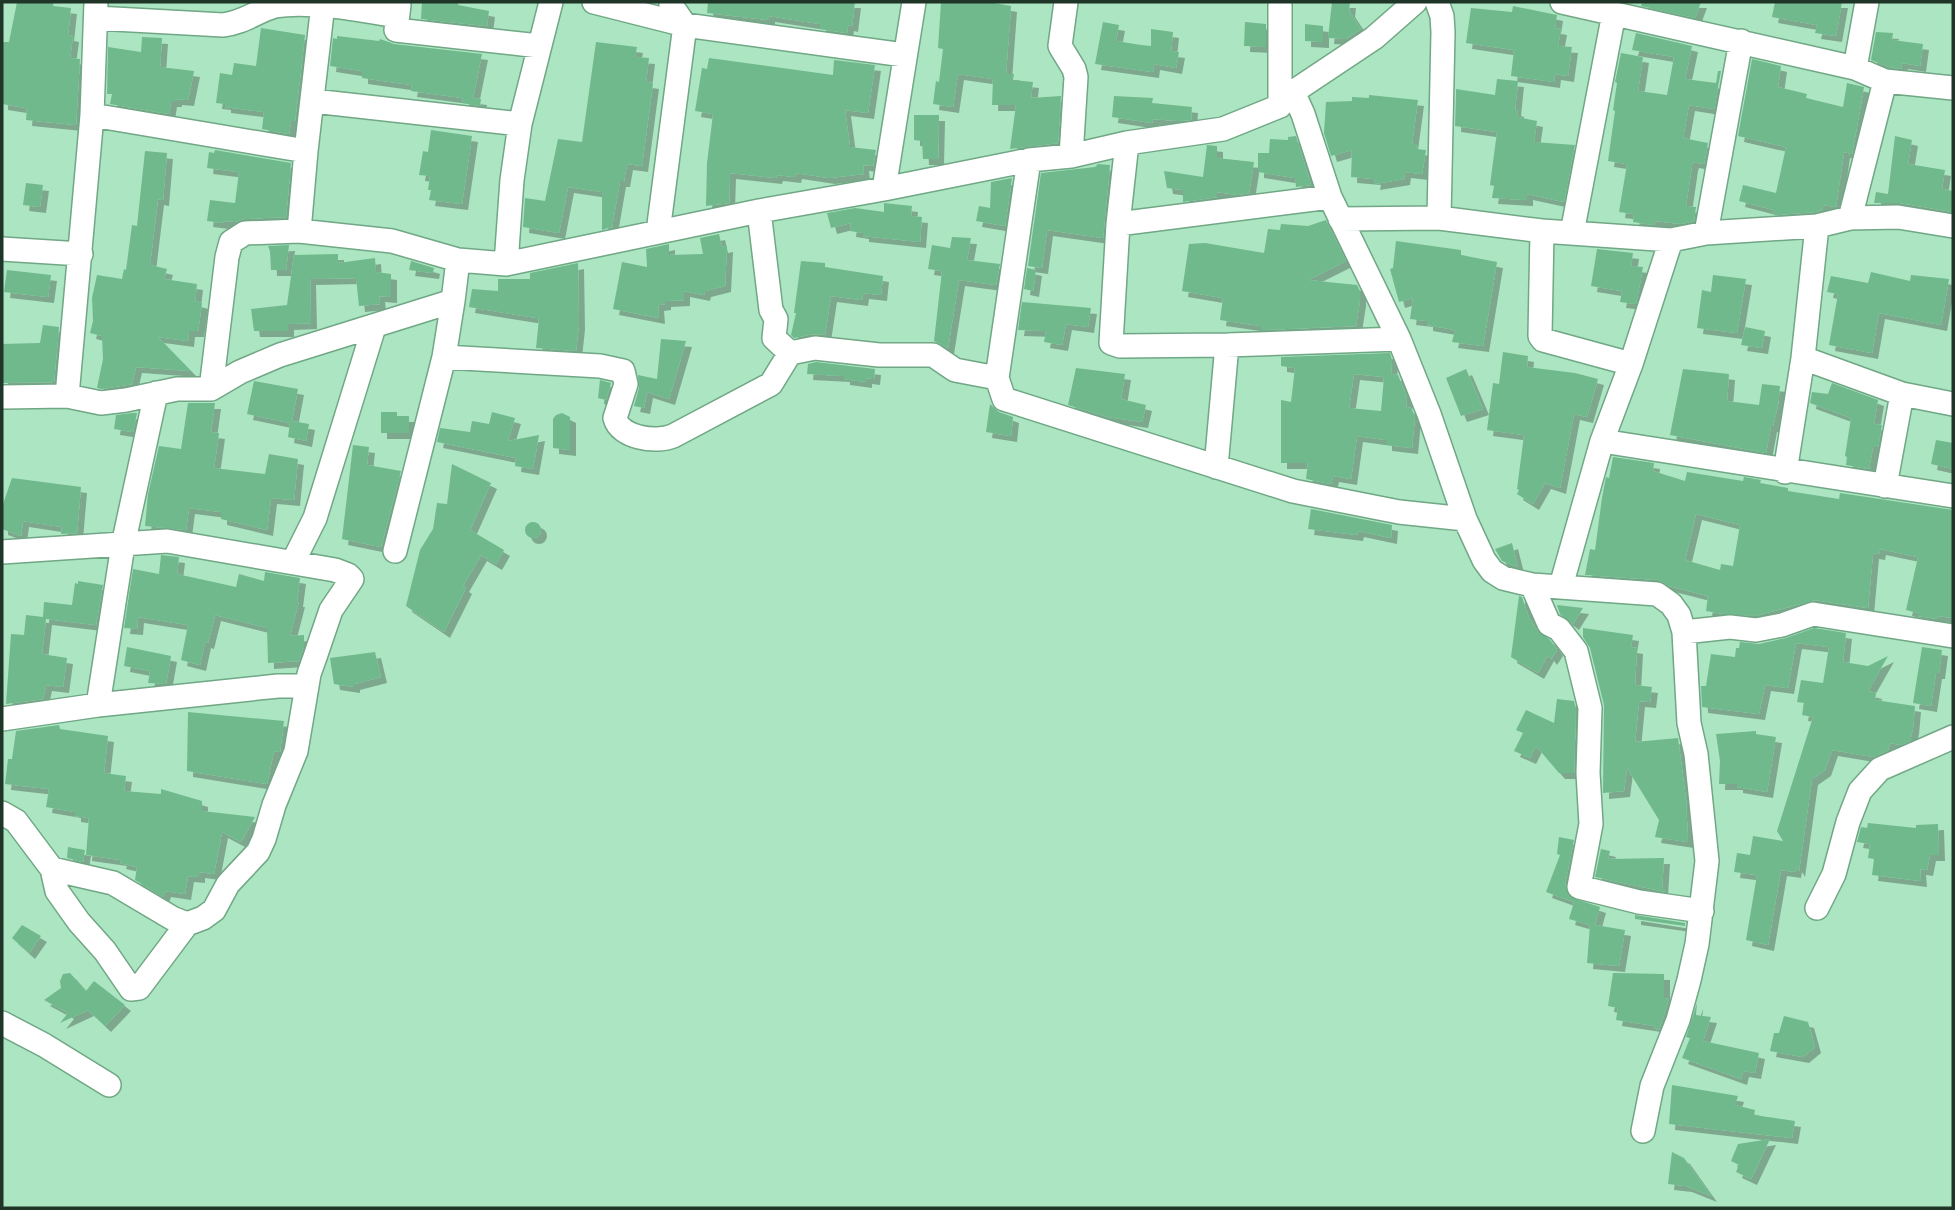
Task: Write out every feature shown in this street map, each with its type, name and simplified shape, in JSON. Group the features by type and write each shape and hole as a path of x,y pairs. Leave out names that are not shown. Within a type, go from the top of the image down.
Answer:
{"street":[{"path":"506,264 512,180 520,124 551,2"},
{"path":"594,2 685,25 904,55"},
{"path":"658,232 685,25 671,2"},
{"path":"884,189 914,2"},
{"path":"1066,2 1060,46 1076,77 1071,156"},
{"path":"1280,2 1287,99 1303,114 1330,197 1399,339 1477,547 1492,570 1503,578 1532,585 1657,594 1671,604 1679,615 1684,632 1689,723 1696,754 1706,861 1702,911 1689,980 1678,1020 1651,1086 1643,1131"},
{"path":"211,388 227,257 231,242 245,233 299,232 392,242 458,260 506,264 759,211 1029,160 1071,156 1127,143 1223,129 1287,99 1374,38 1415,2"},
{"path":"1437,2 1442,16 1443,32 1439,218"},
{"path":"1562,2 1855,68 1885,81 1953,88"},
{"path":"1855,68 1867,2"},
{"path":"68,396 92,115 96,10 223,25 237,23 273,7 323,4 398,9 397,30 539,46"},
{"path":"299,232 323,4"},
{"path":"1572,233 1614,13"},
{"path":"1706,233 1741,41"},
{"path":"1850,218 1885,81"},
{"path":"313,101 520,124"},
{"path":"92,115 306,151"},
{"path":"1127,143 1118,224 1111,343 1227,345 1399,339"},
{"path":"1029,160 997,378 1004,399 1293,491 1399,512 1465,519"},
{"path":"1118,224 1330,197"},
{"path":"759,211 771,310 776,319 774,338 790,353"},
{"path":"1340,219 1439,218 1542,231 1671,240 1706,233 1817,226 1850,218 1898,217 1953,226"},
{"path":"1785,472 1803,358 1817,226"},
{"path":"1542,231 1540,336 1543,340 1630,364"},
{"path":"1561,586 1602,441 1671,240"},
{"path":"2,249 81,254"},
{"path":"395,551 444,357 458,260"},
{"path":"2,397 68,396 101,403 156,393 211,388 280,355 453,301"},
{"path":"293,562 315,518 374,327"},
{"path":"1216,467 1227,345"},
{"path":"790,353 815,348 879,355 933,355 955,370 997,378"},
{"path":"444,357 600,366 624,371 626,384 616,422 626,433 662,439 673,436 764,389 778,375 790,353"},
{"path":"1803,358 1902,394 1953,404"},
{"path":"98,705 123,545 156,393"},
{"path":"1885,486 1902,394"},
{"path":"1602,441 1785,472 1953,496"},
{"path":"2,552 167,541 335,570 352,579 331,610 307,686 296,751 258,852 228,884 214,909 203,918 187,924 139,988 131,989 105,951 79,922 57,891 52,869 16,821 2,813"},
{"path":"1532,585 1549,624 1559,629 1576,651 1590,708 1588,773 1591,824 1579,887 1639,902 1702,911"},
{"path":"1684,632 1730,627 1756,630 1782,625 1813,614 1953,636"},
{"path":"2,719 98,705 278,686 307,686"},
{"path":"1817,908 1834,874 1848,822 1860,791 1880,769 1953,737"},
{"path":"52,869 113,883 187,924"},
{"path":"2,1023 65,1056 109,1084"}],"building":[{"path":"17,2 54,2 53,6 71,8 68,35 73,36 70,58 80,59 76,125 26,120 27,108 2,104 2,42 9,42"},
{"path":"422,2 459,2 458,5 489,11 487,26 421,19"},
{"path":"708,2 855,2 852,26 848,25 847,33 820,29 820,24 769,16 769,20 707,13"},
{"path":"941,2 988,2 1011,6 1006,74 1014,74 1013,80 1033,82 1031,98 1061,96 1058,143 1010,149 1016,105 992,105 993,79 958,74 953,107 933,104 943,49 938,48"},
{"path":"1332,2 1350,2 1349,11 1361,29 1346,39 1328,38"},
{"path":"1642,2 1701,2 1695,18 1641,6"},
{"path":"1775,2 1842,2 1836,36 1815,33 1817,25 1772,17"},
{"path":"1513,6 1557,15 1555,28 1561,29 1558,46 1572,47 1568,76 1555,74 1554,82 1511,76 1514,50 1466,43 1471,8 1512,12"},
{"path":"1103,22 1119,25 1116,41 1141,45 1151,46 1151,29 1173,32 1171,51 1179,52 1176,68 1154,64 1153,72 1095,64"},
{"path":"1245,22 1266,24 1266,47 1244,46"},
{"path":"1305,24 1323,26 1323,42 1305,41"},
{"path":"261,28 305,35 295,121 291,121 289,134 262,129 264,112 225,107 225,104 216,103 220,73 232,75 234,63 256,66"},
{"path":"1876,32 1893,33 1892,40 1923,44 1920,66 1902,63 1901,69 1871,60"},
{"path":"1636,33 1692,46 1685,79 1716,83 1718,71 1721,71 1714,109 1689,105 1683,138 1708,143 1704,164 1693,162 1692,165 1686,206 1696,207 1694,221 1681,224 1655,221 1654,225 1633,222 1634,214 1619,212 1627,164 1608,161 1615,111 1615,82 1621,53 1643,57 1638,91 1667,95 1674,57 1632,50"},
{"path":"337,36 380,39 394,44 482,54 473,98 481,99 480,106 462,103 463,98 411,91 412,85 362,78 362,71 330,66 333,38 337,39"},
{"path":"142,37 162,38 160,67 194,71 188,100 171,101 169,114 110,104 112,94 107,94 108,47 141,52"},
{"path":"596,42 637,47 635,57 649,58 646,82 653,83 642,166 627,164 624,181 620,181 612,227 602,230 602,192 568,187 559,233 523,227 525,198 545,201 558,139 582,142"},
{"path":"709,58 833,75 834,60 875,65 868,113 845,110 850,147 876,150 873,166 863,165 864,174 829,178 796,173 795,177 777,175 776,178 730,173 729,203 706,206 707,163 713,114 695,111 702,68 707,69"},
{"path":"1752,59 1781,66 1778,87 1807,94 1806,98 1843,107 1847,83 1864,87 1852,154 1844,152 1836,207 1823,205 1822,210 1815,212 1775,215 1774,210 1739,201 1743,185 1776,193 1786,147 1738,136"},
{"path":"1497,79 1518,81 1515,110 1518,111 1517,117 1537,121 1534,142 1575,145 1564,202 1527,194 1527,200 1492,198 1494,186 1490,185 1497,132 1455,126 1456,89 1495,95"},
{"path":"1369,95 1418,100 1412,144 1417,144 1416,149 1426,150 1422,174 1405,172 1404,179 1374,184 1375,179 1351,177 1352,150 1331,156 1324,133 1326,102 1352,101 1352,97 1369,98"},
{"path":"1114,96 1153,98 1152,103 1192,107 1191,120 1153,119 1152,123 1112,117"},
{"path":"914,115 939,115 938,159 923,159 922,141 914,140"},
{"path":"431,130 472,136 462,204 429,200 430,176 419,175 423,151 428,152"},
{"path":"1296,136 1311,185 1296,187 1295,178 1258,172 1258,153 1269,153 1270,139 1288,140 1288,137"},
{"path":"1895,136 1912,140 1908,164 1945,170 1942,189 1953,191 1953,212 1900,203 1874,203 1876,192 1888,194"},
{"path":"1207,145 1217,146 1217,158 1254,162 1249,193 1238,195 1217,192 1217,197 1183,202 1183,190 1167,188 1164,171 1203,177"},
{"path":"215,150 291,163 286,217 223,223 207,221 210,200 235,203 239,172 207,168 209,152 214,153"},
{"path":"145,151 167,153 163,200 158,199 150,265 167,269 164,279 197,284 195,301 202,303 198,331 189,331 188,341 158,337 191,371 136,367 132,384 102,389 97,388 103,359 102,336 90,333 93,321 92,298 97,275 122,279 124,269 126,270 132,225 137,226"},
{"path":"1098,164 1110,165 1103,238 1047,230 1042,268 1028,266 1041,173 1095,167"},
{"path":"1012,178 1005,226 976,221 979,206 990,208 991,182"},
{"path":"26,183 43,185 40,207 23,205"},
{"path":"884,203 912,206 911,216 922,217 920,242 863,236 863,233 850,231 851,223 831,228 827,213 855,208 884,212"},
{"path":"1326,220 1346,261 1308,280 1357,285 1360,300 1356,326 1261,330 1261,326 1220,320 1223,298 1182,291 1189,244 1205,243 1264,253 1268,229 1280,230 1281,224 1308,226"},
{"path":"719,234 722,247 727,246 725,286 705,291 704,295 684,291 684,300 665,301 665,304 658,305 659,318 613,309 622,262 647,267 646,249 669,244 669,255 703,254 700,238"},
{"path":"952,237 971,238 967,260 1000,264 996,285 959,280 948,348 934,341 942,271 928,269 932,245 950,248"},
{"path":"1396,241 1461,250 1461,255 1497,262 1483,346 1452,342 1455,330 1410,319 1413,298 1399,302 1390,269 1393,268"},
{"path":"289,245 286,270 271,270 268,246"},
{"path":"1597,249 1633,253 1631,266 1643,267 1636,304 1620,302 1622,291 1591,286"},
{"path":"338,254 338,263 375,258 376,272 391,274 391,297 379,296 380,304 359,306 356,278 310,279 311,323 288,324 288,331 254,331 251,309 287,305 294,255"},
{"path":"411,261 434,268 433,273 409,270"},
{"path":"801,261 825,263 825,267 883,276 881,295 863,293 862,300 831,296 825,335 813,334 794,338 791,335"},
{"path":"578,263 579,324 576,351 536,348 537,318 469,307 472,289 498,291 498,279 530,279 530,273"},
{"path":"1027,268 1036,270 1033,291 1024,289"},
{"path":"7,270 51,275 48,297 4,292"},
{"path":"1871,272 1910,281 1911,275 1949,279 1941,325 1879,313 1872,353 1829,345 1838,294 1827,292 1831,276 1868,283"},
{"path":"1713,275 1746,279 1737,333 1697,328 1702,290 1711,292"},
{"path":"1022,302 1091,308 1088,327 1066,324 1062,345 1044,342 1046,331 1018,330"},
{"path":"43,325 59,327 54,382 2,383 2,344 40,343"},
{"path":"1745,327 1765,331 1762,348 1741,345"},
{"path":"661,339 686,341 669,399 647,392 644,408 634,406 639,388 638,375 657,379"},
{"path":"1503,352 1528,356 1527,367 1598,379 1587,417 1574,414 1560,488 1545,483 1533,504 1517,494 1524,435 1487,430 1493,383 1499,384"},
{"path":"1390,353 1391,374 1398,375 1407,398 1406,407 1411,408 1415,416 1412,448 1386,445 1386,440 1357,436 1351,479 1333,476 1331,484 1306,479 1308,463 1281,463 1281,400 1291,402 1295,368 1281,366 1281,357","holes":["1354,374 1384,377 1381,411 1349,408"]},
{"path":"816,362 875,369 874,379 866,378 866,382 844,379 844,376 807,374 808,364"},
{"path":"1076,368 1125,374 1121,399 1146,405 1142,422 1108,417 1068,405"},
{"path":"1466,369 1483,409 1461,416 1446,378"},
{"path":"1683,369 1729,374 1727,401 1759,405 1762,384 1780,386 1766,453 1670,435"},
{"path":"600,380 611,383 606,400 598,398"},
{"path":"254,381 298,389 292,421 309,424 306,441 288,437 290,423 247,414"},
{"path":"1832,383 1878,400 1874,424 1882,425 1878,447 1873,447 1869,469 1846,465 1851,418 1810,403 1812,392 1828,394"},
{"path":"188,403 215,403 211,432 219,433 214,468 265,474 269,454 298,459 294,500 271,498 267,530 221,519 221,512 189,508 186,530 145,526 148,494 159,446 181,449"},
{"path":"990,404 999,412 1013,417 1011,436 986,432"},
{"path":"381,412 397,412 397,416 409,416 409,433 381,433"},
{"path":"492,412 515,418 508,441 539,435 533,469 515,466 516,458 437,442 440,428 470,432 472,421 489,424"},
{"path":"137,413 133,432 114,429 116,415"},
{"path":"562,413 570,417 570,450 553,448 553,419"},
{"path":"1936,440 1953,443 1953,469 1931,464"},
{"path":"353,445 369,447 367,465 401,471 381,547 342,539"},
{"path":"1613,457 1654,463 1653,471 1685,481 1687,472 1743,481 1744,477 1788,488 1788,491 1839,499 1840,493 1953,510 1953,618 1918,616 1918,613 1906,610 1918,557 1880,549 1879,554 1873,553 1868,608 1815,600 1755,616 1724,614 1706,611 1708,596 1669,586 1659,580 1585,575 1590,549 1595,550 1606,477 1609,478","holes":["1696,514 1740,525 1733,566 1721,564 1720,570 1685,560"]},
{"path":"452,464 491,483 470,530 504,550 496,564 481,555 463,586 466,588 444,632 406,606 420,550 433,529 437,503 447,504"},
{"path":"12,478 81,487 77,533 61,534 62,527 23,521 21,536 2,529 2,507"},
{"path":"1311,509 1392,525 1391,538 1358,531 1357,535 1308,529"},
{"path":"530,522 536,522 541,530 539,536 530,538 525,533 525,527"},
{"path":"1512,543 1518,567 1502,561 1495,549"},
{"path":"161,555 179,557 177,574 236,587 239,574 264,581 265,572 300,578 299,601 290,636 304,635 299,661 268,663 267,628 215,615 200,665 181,660 188,625 138,617 137,629 124,628 133,569 159,574"},
{"path":"78,581 103,585 96,625 46,619 42,654 67,658 63,687 46,685 43,699 6,704 11,634 24,635 26,615 43,617 44,602 72,605 75,583 78,584"},
{"path":"1519,596 1522,597 1529,618 1537,630 1550,640 1557,650 1551,659 1548,655 1538,673 1511,657"},
{"path":"1557,605 1583,608 1573,624 1560,614"},
{"path":"1583,628 1633,635 1631,647 1637,648 1635,685 1652,687 1650,702 1639,701 1635,742 1678,738 1688,842 1655,837 1659,820 1627,768 1624,791 1603,793 1604,705 1590,648 1583,637"},
{"path":"1814,628 1846,633 1843,662 1868,666 1888,656 1868,691 1876,693 1875,700 1915,706 1913,728 1910,741 1901,745 1890,743 1888,750 1874,757 1832,750 1825,770 1812,779 1799,871 1796,866 1795,872 1781,870 1768,945 1746,940 1757,875 1734,872 1737,853 1750,855 1753,836 1783,841 1777,831 1813,717 1802,715 1804,703 1797,702 1801,680 1823,683 1829,647 1796,643 1788,688 1765,685 1759,714 1702,707 1701,686 1706,686 1711,654 1735,657 1740,642 1759,644"},
{"path":"127,647 171,656 166,684 148,683 150,671 124,666"},
{"path":"1922,647 1942,650 1931,706 1913,703"},
{"path":"375,652 381,677 354,684 354,687 334,684 330,658"},
{"path":"1557,699 1574,701 1576,709 1574,773 1559,773 1536,746 1530,758 1514,751 1523,733 1516,730 1526,710 1554,723"},
{"path":"188,712 284,721 280,752 274,751 267,784 187,771"},
{"path":"59,725 60,729 108,736 104,773 126,776 124,791 161,794 161,789 202,801 202,811 255,817 241,842 222,832 214,874 199,872 199,877 188,876 185,894 165,891 163,897 135,880 137,867 120,863 121,860 86,855 89,818 75,816 75,812 46,807 49,789 5,784 8,759 12,759 16,731"},
{"path":"1756,731 1756,734 1776,737 1767,792 1737,787 1737,784 1719,784 1720,761 1716,734"},
{"path":"1868,823 1916,828 1916,825 1938,824 1939,855 1930,855 1927,870 1920,869 1921,881 1872,875 1874,859 1868,858 1870,844 1857,842 1861,827 1867,828"},
{"path":"1559,837 1574,840 1565,884 1569,897 1600,907 1595,925 1625,930 1619,966 1587,963 1590,925 1569,919 1574,902 1546,892 1560,855 1557,854"},
{"path":"68,847 85,850 83,862 67,858"},
{"path":"1601,849 1610,851 1608,859 1664,858 1662,889 1666,889 1666,892 1595,877"},
{"path":"1635,915 1685,923 1685,926 1635,919"},
{"path":"22,925 41,936 29,953 12,938"},
{"path":"70,973 86,991 94,981 125,1005 105,1026 88,1010 60,1023 68,1013 44,1000 61,988 63,974"},
{"path":"1613,973 1664,974 1664,998 1669,999 1659,1030 1654,1028 1655,1026 1616,1020 1618,1008 1608,1006"},
{"path":"1697,1003 1696,1015 1711,1017 1703,1041 1759,1053 1755,1073 1743,1071 1741,1079 1682,1058 1690,1038 1686,1037"},
{"path":"1784,1016 1808,1022 1815,1047 1803,1057 1770,1051 1774,1033 1779,1033"},
{"path":"1672,1085 1738,1096 1735,1105 1755,1110 1754,1115 1795,1121 1792,1138 1669,1124"},
{"path":"1770,1139 1751,1179 1736,1172 1739,1165 1731,1161 1738,1144"},
{"path":"1672,1152 1684,1158 1711,1196 1686,1186 1668,1184"}]}
